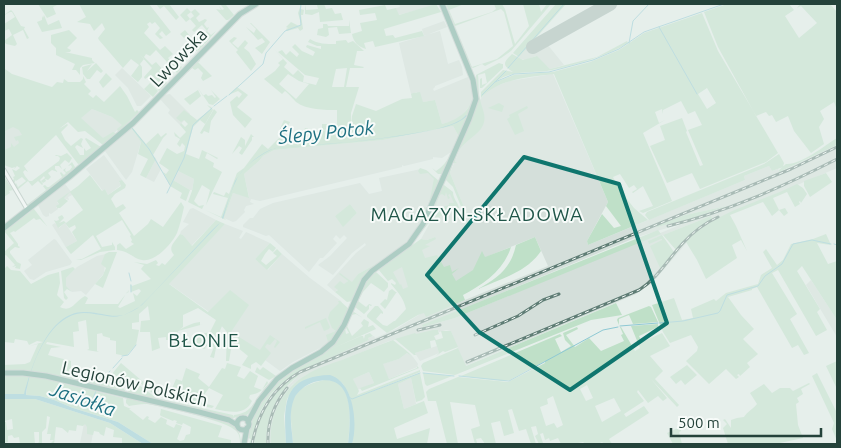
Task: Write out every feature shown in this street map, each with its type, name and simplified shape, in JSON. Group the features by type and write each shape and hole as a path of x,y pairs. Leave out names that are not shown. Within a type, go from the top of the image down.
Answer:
{"main road":[{"name":"Lwowska","path":"122,133 236,14 251,4"},
{"name":"Lwowska","path":"4,228 122,133 240,14 256,4"},
{"path":"241,426 277,379 292,368 321,352 333,342 344,325 364,280 372,271 409,244 423,224 472,114 476,99 473,80 442,4"},
{"name":"Legionów Polskich","path":"4,373 38,375 186,409 229,420 241,426"},
{"path":"244,444 241,426 242,418 247,420"}],"street":[{"path":"4,170 27,209"}],"highlighted area":[{"path":"524,157 619,184 667,323 570,390 479,332 427,275"}],"shaded area":[{"path":"399,4 437,5 398,15 396,8 400,7"},
{"path":"600,4 620,4 547,44 564,65 550,69 536,56 525,60 518,58 531,43"},
{"path":"444,21 447,27 424,36 422,29"},
{"path":"440,31 448,64 459,60 463,75 435,86 434,91 468,77 473,94 472,103 462,115 456,120 442,124 435,100 423,102 417,92 411,94 399,43"},
{"path":"122,68 151,96 141,106 137,106 128,88 115,75"},
{"path":"553,74 608,202 587,241 588,245 745,180 744,176 769,166 772,171 778,169 780,172 837,145 837,168 713,221 689,240 653,282 636,294 465,366 451,331 439,332 438,330 389,341 306,375 292,385 282,398 272,422 271,444 266,444 268,420 274,404 297,375 279,389 266,406 259,420 254,444 251,444 255,425 266,402 277,388 290,377 331,358 330,356 369,340 368,338 374,336 375,338 396,329 422,313 409,311 388,264 411,249 435,239 435,237 427,240 421,239 434,219 427,223 444,187 449,189 458,210 464,207 450,173 480,100 491,88 510,81","holes":["727,206 690,219 656,226 685,215","701,220 705,223 684,240 661,269 662,241 661,239 648,241","687,222 455,318 422,326 637,237","535,237 548,266 426,316 488,264 486,257"]},
{"path":"170,94 190,114 180,125 168,113 170,110 160,99 164,95"},
{"path":"92,109 112,117 123,125 103,139 80,118"},
{"path":"14,121 27,141 4,154 4,126"},
{"path":"453,126 458,135 451,152 442,158 433,157 433,159 402,165 402,167 260,201 251,199 250,202 254,204 246,206 245,212 236,221 233,222 224,218 233,193 249,197 244,174 263,156 274,150 383,140"},
{"path":"131,128 141,142 132,172 126,180 105,151"},
{"path":"104,155 122,180 119,182 121,185 108,195 105,189 103,191 86,169"},
{"path":"156,159 161,169 154,182 146,178"},
{"path":"421,169 428,171 436,181 436,185 416,230 405,243 376,264 358,274 352,283 340,273 348,281 335,292 327,285 356,253 366,245 365,243 352,253 333,275 318,265 330,256 347,238 344,235 340,239 336,235 333,239 337,243 323,258 320,258 309,272 269,235 266,236 243,227 260,209 273,203 360,183 369,194 382,191 379,178","holes":["350,204 357,213 351,219 335,216"]},
{"path":"178,171 194,179 192,190 173,180"},
{"path":"65,184 72,195 68,197 69,200 63,198 65,196 57,202 59,204 56,207 58,209 51,214 49,213 49,216 46,217 38,205"},
{"path":"193,208 216,220 191,246 183,235 180,234 189,224 183,222 190,209"},
{"path":"55,223 59,228 65,223 77,241 66,247 52,225"},
{"path":"225,224 243,231 239,238 241,239 246,232 270,243 255,259 268,270 282,254 341,301 346,311 329,342 280,371 265,360 267,358 227,332 208,311 168,283"},
{"path":"54,239 72,262 70,265 46,272 34,280 30,279 24,271 32,265 28,260"},
{"path":"106,254 104,273 86,295 81,291 72,292 65,286 66,278 77,267 97,256"},
{"path":"811,280 837,320 837,337 806,285"},
{"path":"437,346 439,353 420,361 415,353"},
{"path":"407,353 418,364 417,367 389,379 382,364 399,359"},
{"path":"369,372 374,383 357,390 353,379"},
{"path":"411,378 416,404 404,409 398,384"},
{"path":"85,419 95,422 91,444 80,443"}],"green space":[{"path":"38,4 59,4 53,7 56,14 47,18"},
{"path":"79,4 149,4 171,32 166,36 162,31 159,34 163,38 160,39 155,34 160,28 155,22 152,24 150,22 147,24 149,27 144,33 160,50 165,46 173,54 168,58 178,69 182,67 177,73 156,50 150,56 146,54 144,57 152,65 156,62 164,71 160,76 167,83 159,91 151,82 154,78 151,75 145,79 144,77 152,68 144,59 140,64 142,67 142,77 138,82 131,76 139,65 131,59 123,68 99,40 98,38 105,29 102,23 94,31 90,24 77,22 86,17"},
{"path":"156,4 169,4 179,17 176,20 164,6 160,9"},
{"path":"222,4 226,5 234,15 228,20 216,9 221,10 219,6 222,10 224,9"},
{"path":"301,4 301,9 304,10 303,15 301,15 303,29 300,31 298,28 287,31 286,29 288,28 286,27 291,22 299,26 301,24 298,13"},
{"path":"305,4 306,10 318,9 315,4 324,4 326,9 332,8 335,14 341,13 343,20 320,22 319,12 312,15 305,14"},
{"path":"436,4 441,12 384,29 386,36 393,35 395,38 422,31 424,36 375,47 373,41 364,43 366,49 358,45 353,39 352,34 362,31 360,23 377,20 375,13 360,15 359,10 385,5 387,10 396,8 399,15"},
{"path":"446,4 464,4 449,10 455,24 492,12 496,9 494,4 502,4 515,44 529,26 523,4 539,4 541,12 547,4 551,4 511,51 485,66 482,64 473,68 471,67","holes":["501,9 504,12 513,46 497,59 472,67 455,26"]},
{"path":"556,4 566,4 519,57 513,53"},
{"path":"727,4 789,4 794,10 785,16 799,38 817,23 801,6 797,8 800,4 830,4 837,12 837,110 834,102 820,111 824,119 819,127 824,144 811,153 794,131 788,116 776,122 772,115 769,116 766,112 756,116 718,47 704,12"},
{"path":"187,8 191,12 187,15 190,19 186,22 180,15"},
{"path":"195,9 200,14 196,18 199,22 207,20 204,24 207,28 209,27 207,31 202,25 194,32 192,30 196,26 190,19 194,16 191,12"},
{"path":"11,10 21,26 25,27 24,29 29,38 27,39 23,30 13,35 17,44 15,46 6,44 4,41 12,35 9,29 4,31 4,24 15,17 12,12 4,15"},
{"path":"702,13 718,51 778,153 766,162 700,189 692,173 667,183 650,146 665,140 660,126 682,118 700,166 703,165 688,130 702,125 695,111 688,114 681,101 663,110 663,114 662,109 655,112 659,123 665,120 643,133 672,201 643,213 639,211 653,206 643,186 633,193 637,189 634,185 629,188 620,174 613,177 619,189 634,208 648,220 588,245 587,241 602,214 614,228 621,226 606,206 608,202 554,74 514,80 496,87 481,98 481,92 503,70 513,72 505,66 512,54 523,60 537,56 550,69 597,57 627,41 628,43 601,56 581,63 552,70 508,75 496,82 514,75 553,72 590,62 619,50 644,33","holes":["707,88 716,103 707,109 698,94"]},
{"path":"44,15 48,25 59,20 62,28 42,32 37,22 42,20"},
{"path":"349,20 351,33 339,34 337,27 328,28 329,35 326,37 317,35 318,29 323,28 323,24 328,26 349,26"},
{"path":"250,23 270,42 262,54 255,48 265,42 262,38 258,40 246,27 254,33 256,29"},
{"path":"69,30 77,38 67,48 71,50 70,52 65,52 92,58 95,63 83,65 80,68 80,75 76,70 72,70 75,64 56,55 56,48 51,43 51,35"},
{"path":"185,30 199,47 203,43 204,45 197,52 198,50 196,51 191,46 194,42 187,35 184,38 180,34"},
{"path":"207,31 211,35 216,31 205,44 199,38"},
{"path":"234,37 237,38 232,43 238,48 245,40 248,43 244,48 249,52 256,64 251,71 236,52 238,50 229,41"},
{"path":"310,39 319,43 329,44 336,44 336,41 346,40 348,43 353,41 364,51 357,51 354,65 364,67 350,68 346,87 359,87 351,113 350,128 322,130 322,124 337,124 337,110 316,109 300,105 285,91 282,94 264,79 275,71 280,65 278,63 283,59 273,48 287,63 284,67 293,75 298,70 304,76 303,82 316,85 319,78 305,75 278,52 282,50 286,55 290,51 297,57 299,54 292,47 295,44 302,51 313,56 315,52 306,47 307,45 321,49 321,46 308,42","holes":["347,68 344,87 332,87 336,69","288,74 299,81 309,84 296,99 279,84"]},
{"path":"199,58 200,61 198,62 212,76 203,81 201,78 203,73 198,68 195,70 192,68 188,72 187,70"},
{"path":"96,63 103,71 101,73 97,70 90,79 87,79 83,74 82,67 92,64 87,71"},
{"path":"499,63 503,64 503,68 482,88 480,88 480,79 482,78 482,85 487,83 485,73 478,75 484,122 479,131 460,149 455,162 457,163 453,163 450,173 464,207 462,209 453,187 445,179 477,95 476,75"},
{"path":"4,65 5,69 12,74 52,87 57,82 63,83 64,79 68,82 80,82 83,76 86,82 84,84 91,91 88,94 93,98 96,95 104,102 120,86 135,112 137,110 139,112 118,132 117,129 122,125 112,117 92,109 81,118 103,138 113,132 116,133 103,145 85,131 78,132 68,122 59,129 68,125 61,132 71,146 81,138 83,139 81,144 83,148 77,145 75,147 80,155 84,155 84,148 86,151 91,148 86,138 101,147 82,163 78,164 56,135 24,166 28,172 25,170 23,172 29,181 32,181 59,161 60,158 56,155 61,156 67,153 72,158 69,163 65,160 60,165 62,169 59,166 55,166 58,172 52,170 48,173 51,177 48,180 45,179 46,181 43,183 41,181 45,178 44,176 40,180 42,185 38,181 32,186 28,181 16,191 14,185 16,183 18,187 26,181 22,177 15,180 13,184 11,179 12,181 15,176 12,169 16,171 20,168 17,166 14,169 15,167 12,168 4,165 4,150 11,147 11,143 14,147 19,143 14,137 22,135 19,130 13,127 5,131 6,136 4,131"},
{"path":"106,73 112,79 103,88 99,82"},
{"path":"150,83 158,91 153,97 144,89"},
{"path":"237,87 248,95 237,107 252,119 245,128 233,115 230,102 237,96 239,98 242,94 238,91 228,95"},
{"path":"198,90 201,96 190,105 184,99"},
{"path":"211,90 220,99 213,105 209,104 203,96 206,94 208,96 212,95 215,98"},
{"path":"474,91 472,108 442,174 438,174 432,168 436,171 450,155 458,135 453,126 383,140 274,150 263,156 244,174 249,198 233,193 224,218 226,220 205,210 221,217 228,198 213,194 214,192 224,196 226,192 229,194 237,173 244,168 262,144 268,149 283,134 279,131 284,120 290,122 284,134 299,142 305,128 318,131 351,128 356,104 376,111 402,99 412,98 411,94 420,92 423,102 435,100 442,124 464,113 471,103"},
{"path":"499,103 504,106 502,112 488,108"},
{"path":"207,105 213,110 205,124 200,120 193,127 186,154 199,159 202,150 218,158 207,153 205,158 214,163 213,167 222,172 206,205 210,190 202,185 194,201 199,206 204,205 202,209 188,202 194,179 178,171 173,180 190,190 186,201 180,198 182,193 170,186 163,172 166,174 169,170 159,163 167,148 177,154 184,151 185,146 182,143 180,147 177,144 180,139 175,136 174,132 180,138 186,132 180,125 181,123 185,127 188,124 184,120 181,122 176,118 184,110 197,120 211,109"},
{"path":"527,106 528,108 518,114 524,131 515,135 507,119 510,117 509,115"},
{"path":"214,109 217,112 211,121 209,133 204,131 202,134 200,133"},
{"path":"132,127 146,144 158,133 161,137 167,134 153,155 156,159 146,178 140,175 148,159 138,154 141,142"},
{"path":"251,134 254,137 252,137 242,155 239,153 242,148 239,146 232,154 241,137 245,140 245,146"},
{"path":"837,138 837,145 779,172 786,164 805,158"},
{"path":"779,154 784,163 783,167 772,171 769,166 744,176 745,180 649,220 645,215 647,212 764,164"},
{"path":"72,162 75,169 27,206 26,204 46,190 43,186 49,187 62,177 61,172 64,175 66,173 63,170 66,168 66,172 70,170 71,165 68,166"},
{"path":"420,168 426,170 439,181 427,210 423,208 427,207 429,203 434,179 428,173 420,174 418,171"},
{"path":"826,173 832,182 810,197 804,186 804,181"},
{"path":"90,175 102,191 105,189 108,195 121,186 119,181 122,180 126,185 125,188 111,199 116,208 123,204 126,208 119,213 134,236 151,219 163,227 181,202 184,207 179,227 175,237 167,247 157,256 147,260 139,259 117,250 117,245 120,243 126,249 134,244 131,242 131,235 122,220 96,236 102,247 112,245 112,242 115,250 100,252 81,260 76,260 82,259 101,249 93,235 71,254 60,239 66,247 77,241 72,232 76,228 75,225 69,228 65,223 58,228 54,220 59,220 58,217 62,215 64,218 59,223 64,221 66,223 83,210 70,192 64,198 68,201 58,209 56,206 59,204 57,201"},
{"path":"5,178 13,190 9,191 10,193 4,197"},
{"path":"797,184 803,188 807,194 801,203 800,201 800,204 795,207 787,192 773,198 779,210 772,216 763,202 730,215 747,251 741,240 732,245 737,258 706,279 686,242 710,223 739,208"},
{"path":"444,185 453,192 459,208 431,220 415,240","holes":["446,192 448,199 450,194 454,203 449,203 449,205 434,210 440,195 445,196"]},
{"path":"350,204 357,213 343,227 335,216"},
{"path":"727,206 690,219 656,226 685,215"},
{"path":"785,208 788,213 784,216 779,210"},
{"path":"34,209 47,226 40,219 36,220 34,218 15,232 10,233 20,247 15,247 10,251 17,262 21,264 20,269 15,268 16,266 12,267 15,265 6,255 4,256 4,252 14,243 4,231 30,212 28,212"},
{"path":"711,216 712,219 693,231 676,250 663,235"},
{"path":"216,220 225,224 169,284 208,312 230,290 249,305 231,332 260,350 270,335 280,342 275,348 277,341 275,339 270,345 267,344 265,347 271,353 261,366 256,362 251,365 251,369 242,365 248,356 232,343 229,361 226,361 227,332 222,326 214,358 210,357 214,347 206,346 205,349 196,347 193,336 210,332 216,320 198,308 183,315 183,327 179,330 194,323 200,322 200,325 204,324 178,331 180,348 175,348 174,340 166,340 166,337 158,338 160,348 152,351 150,332 140,332 141,321 150,320 148,306 139,314 139,322 132,323 132,329 139,330 136,345 126,356 116,354 116,341 103,336 102,333 97,334 97,351 99,352 87,350 89,349 86,320 78,322 79,331 73,332 74,347 47,342 46,344 61,347 51,348 48,355 71,361 69,373 71,371 76,376 103,383 110,373 111,379 126,391 61,383 123,398 124,406 131,409 129,409 143,420 147,416 149,417 148,419 155,423 161,417 167,420 166,424 174,428 176,424 182,426 177,439 180,441 190,434 191,427 161,416 161,409 222,426 218,437 231,440 231,444 153,444 118,422 54,400 26,395 27,386 24,395 4,394 4,376 23,375 4,371 4,365 30,362 38,344 30,346 43,342 37,341 29,345 27,341 15,339 14,343 4,342 4,269 7,266 11,270 20,271 31,284 48,275 59,272 60,283 57,295 64,302 60,307 68,309 85,296 88,298 85,304 118,304 126,294 118,307 120,308 135,301 133,293 137,296 141,291 139,289 131,292 130,284 132,286 151,279 141,269 144,265 134,262 147,264 156,260 158,263 156,265 159,266 162,263 165,265 174,255 171,249 180,234 192,246"},
{"path":"658,230 661,234 455,318 423,327 422,325"},
{"path":"826,234 831,245 817,243 828,264 837,261 837,320 802,266 797,271 820,309 817,312 827,330 816,336 778,270 772,273 797,314 790,319 809,353 804,355 798,345 792,348 757,287 728,297 754,329 743,339 758,354 747,363 750,367 740,376 739,374 737,375 739,377 736,379 726,369 709,384 686,361 697,351 698,347 691,335 670,343 663,332 652,305 674,298 682,320 693,318 691,309 714,299 716,301 726,293 758,284 761,275 772,268 763,252 766,249 777,265 783,260 791,244"},
{"path":"662,235 674,252 661,270 650,246 662,240 649,244 648,241"},
{"path":"435,237 436,239 425,245 430,246 422,250 425,258 437,255 444,267 450,265 452,272 459,268 452,274 456,281 473,270 482,251 485,257 511,247 504,263 486,281 463,295 465,300 426,317 424,313 418,315 387,333 367,315 375,306 378,306 383,314 381,313 376,319 387,326 395,321 406,309 402,299 391,284 395,285 396,283 392,279 388,281 378,269 421,239 427,240","holes":["402,267 408,287 403,289 393,272"]},
{"path":"535,237 541,251 535,258 521,270 478,289 503,272 511,260 516,245"},
{"path":"270,243 276,248 273,252 269,249 261,261 266,265 277,256 273,253 277,249 282,254 267,270 255,259"},
{"path":"398,248 373,269 352,301 347,302 335,292 338,290 334,287 340,281 344,284 348,281 340,273 352,282 358,274"},
{"path":"117,252 103,288 95,284 103,275 106,268 101,264 105,254"},
{"path":"73,267 75,269 66,278 66,286 72,292 67,289 64,292 68,298 66,300 64,298 61,271"},
{"path":"374,272 388,283 388,287 384,292 371,283 363,292 358,301 366,307 369,304 372,305 369,305 369,309 364,314 355,307 365,282"},
{"path":"392,289 397,293 385,309 380,304 385,299 387,300 389,291"},
{"path":"338,301 349,309 341,327 330,343 318,352 328,342 326,335 336,331 332,328 328,318 330,312 339,303"},
{"path":"616,303 622,315 591,320 455,375 423,371 421,366 423,363 458,348 466,366"},
{"path":"649,306 658,322 633,324 629,315 619,319 619,325 618,318"},
{"path":"354,312 363,318 356,314 351,315 347,326 352,336 363,326 361,323 364,319 369,322 368,327 373,325 376,329 329,350 361,336 364,339 365,335 370,333 373,336 368,338 369,340 303,370 283,382 271,394 261,410 251,444 249,444 251,439 248,438 251,422 265,396 287,375 328,351 345,328 346,334 349,333 345,326 351,314"},
{"path":"326,318 329,329 324,331 320,322 305,329 305,327"},
{"path":"658,324 658,327 639,336 642,342 662,333 670,346 650,356 663,371 655,379 679,405 677,407 651,379 667,398 663,401 658,396 648,403 638,390 637,392 644,401 624,414 626,417 644,406 649,413 609,439 612,444 604,444 602,442 598,444 585,444 583,442 561,444 558,438 550,441 549,438 545,440 543,433 540,434 543,443 539,444 535,436 538,434 536,426 531,427 536,444 531,444 526,429 519,431 512,409 508,410 514,433 504,436 500,421 491,423 496,444 485,444 481,438 476,439 477,443 475,444 471,429 480,426 475,405 450,402 458,444 447,444 436,401 428,401 426,392 429,389 458,377 508,382 545,363 545,361 510,380 502,381 461,376 560,334 562,336 555,339 561,352 571,346 565,340 563,333 577,327 578,329 566,335 575,347 589,338 601,351 624,341 621,335 623,334 621,327 635,351 640,348 631,326","holes":["587,385 593,398 586,401 580,389","553,396 563,425 557,428 554,423 546,426 540,407 548,404 547,399","614,398 621,411 602,422 595,406"]},
{"path":"438,330 439,334 434,336 436,340 443,338 441,331 451,331 458,347 443,351 436,356 439,353 435,340 430,341 431,348 414,355 395,339 415,333"},
{"path":"393,340 413,357 407,353 399,359 383,364 389,379 417,368 417,366 419,368 362,391 360,388 374,383 369,372 353,379 359,391 357,395 420,370 420,372 353,399 420,373 425,397 422,400 416,402 411,378 398,384 404,409 424,401 428,413 394,428 397,439 430,428 427,444 352,444 354,422 350,397 343,384 339,380 312,377 298,384 287,399 284,416 286,444 271,444 274,414 284,396 297,381 319,368"},
{"path":"837,361 837,389 826,366"},
{"path":"298,362 291,367 247,416 252,409 247,415 233,418 233,420 129,393 128,391 131,386 137,384 145,389 144,392 146,390 156,398 233,415 234,417 234,415 248,410 254,403 254,405 257,398 272,380"},
{"path":"121,363 148,386 152,382 155,384 152,391 156,394 175,397 170,393 176,379 182,381 186,368 200,374 198,378 209,387 222,368 225,369 227,363 241,367 237,376 244,379 250,371 258,376 254,387 262,390 250,395 249,398 252,401 249,406 241,411 231,412 215,409 223,395 209,388 199,402 214,406 212,408 198,405 198,402 196,405 179,401 183,390 183,381 182,390 177,400 155,395 138,381 132,382 126,387 112,379 111,375"},
{"path":"687,365 697,375 685,385 681,380 676,384 670,377"},
{"path":"257,367 260,370 263,367 276,376 269,380 255,372"},
{"path":"423,373 452,376 427,386"},
{"path":"817,373 837,413 837,441 832,429 834,423 812,376"},
{"path":"297,375 278,398 274,406 268,424 266,444 254,444 259,423 273,396"},
{"path":"324,380 334,381 342,386 346,394 350,414 348,444 293,444 291,412 295,396 301,389"},
{"path":"809,383 801,389 803,394 797,398 799,402 796,404 798,425 803,438 775,444 728,444 723,428 727,424 723,420 725,419 731,428 731,420 744,417 757,404 750,393 764,384 772,393 780,388 790,388 793,391"},
{"path":"129,396 193,411 232,423 204,415 234,426 238,430 241,444 238,433 229,426 164,407 145,404 129,406 126,400"},
{"path":"4,399 35,399 110,423 143,444 122,444 122,438 113,437 114,430 106,427 104,436 94,431 93,435 87,434 85,424 83,426 77,425 76,431 69,430 68,433 62,428 56,427 54,444 50,444 54,440 50,440 51,434 47,434 50,417 47,416 46,428 42,432 42,444 37,444 39,442 39,432 34,432 35,444 20,444 19,437 14,438 12,435 8,436 8,442 5,443 4,422 6,422 7,430 13,429 12,419 4,421"},
{"path":"680,427 681,431 679,432 682,444 673,444 667,433"}],"water":[{"path":"467,116 462,120 451,125 439,129 425,131 455,123"},
{"path":"425,131 377,139 362,140"},
{"path":"362,140 330,144 282,148"},
{"path":"241,173 232,190 223,219 222,218 235,181"},
{"path":"220,223 142,305 140,306 212,230"},
{"path":"86,312 112,316 122,315 121,316 112,317 84,313 72,316 61,322 43,344 32,370 26,395 54,400 118,422 153,444 143,444 110,423 35,399 4,399 4,394 24,394 32,369 37,355 44,342 52,330 61,320 73,314"},
{"path":"330,375 338,379 349,395 354,415 352,444 348,444 350,422 348,399 344,390 337,383 327,380 311,383 295,396 291,416 293,444 286,444 286,406 294,388 302,381"}],"waterway":[{"path":"229,95 263,64 266,53 285,31 301,25 301,4"},
{"name":"Ślepy Potok","path":"508,68 564,4"},
{"path":"629,43 633,21 649,4"},
{"path":"495,82 514,74 549,72 593,60 619,49 644,32 724,4"},
{"path":"659,27 697,94"},
{"name":"Ślepy Potok","path":"482,95 506,71"},
{"path":"214,106 227,96"},
{"path":"167,193 184,158 193,125 212,108"},
{"path":"132,128 149,149 170,185"},
{"path":"660,323 683,321 718,313 727,295 758,286 765,276 782,264 793,244 812,240 831,244"},
{"path":"129,273 131,281"},
{"path":"131,285 131,292"},
{"path":"620,326 658,323"},
{"path":"459,376 509,381 603,330 618,327"},
{"path":"122,356 128,355 136,345"},
{"path":"113,368 122,358"},
{"name":"Jasiołka","path":"99,385 110,371"},
{"path":"349,397 352,399 420,373"},
{"path":"423,373 454,376"},
{"name":"Jasiołka","path":"93,398 96,391"}],"runway":[{"path":"533,47 610,4"}],"railway":[{"path":"252,444 258,422 268,402 290,378 300,372 791,169 837,147"},
{"path":"668,226 734,206 837,159"},
{"path":"467,362 639,290 657,274 691,235 718,217"},
{"path":"475,335 518,316 543,300 559,294"},
{"path":"418,330 440,325"},
{"path":"268,444 272,414 287,388"}],"district":[{"name":"MAGAZYN-SKŁADOWA","path":"477,214"},
{"name":"BŁONIE","path":"204,340"}]}
